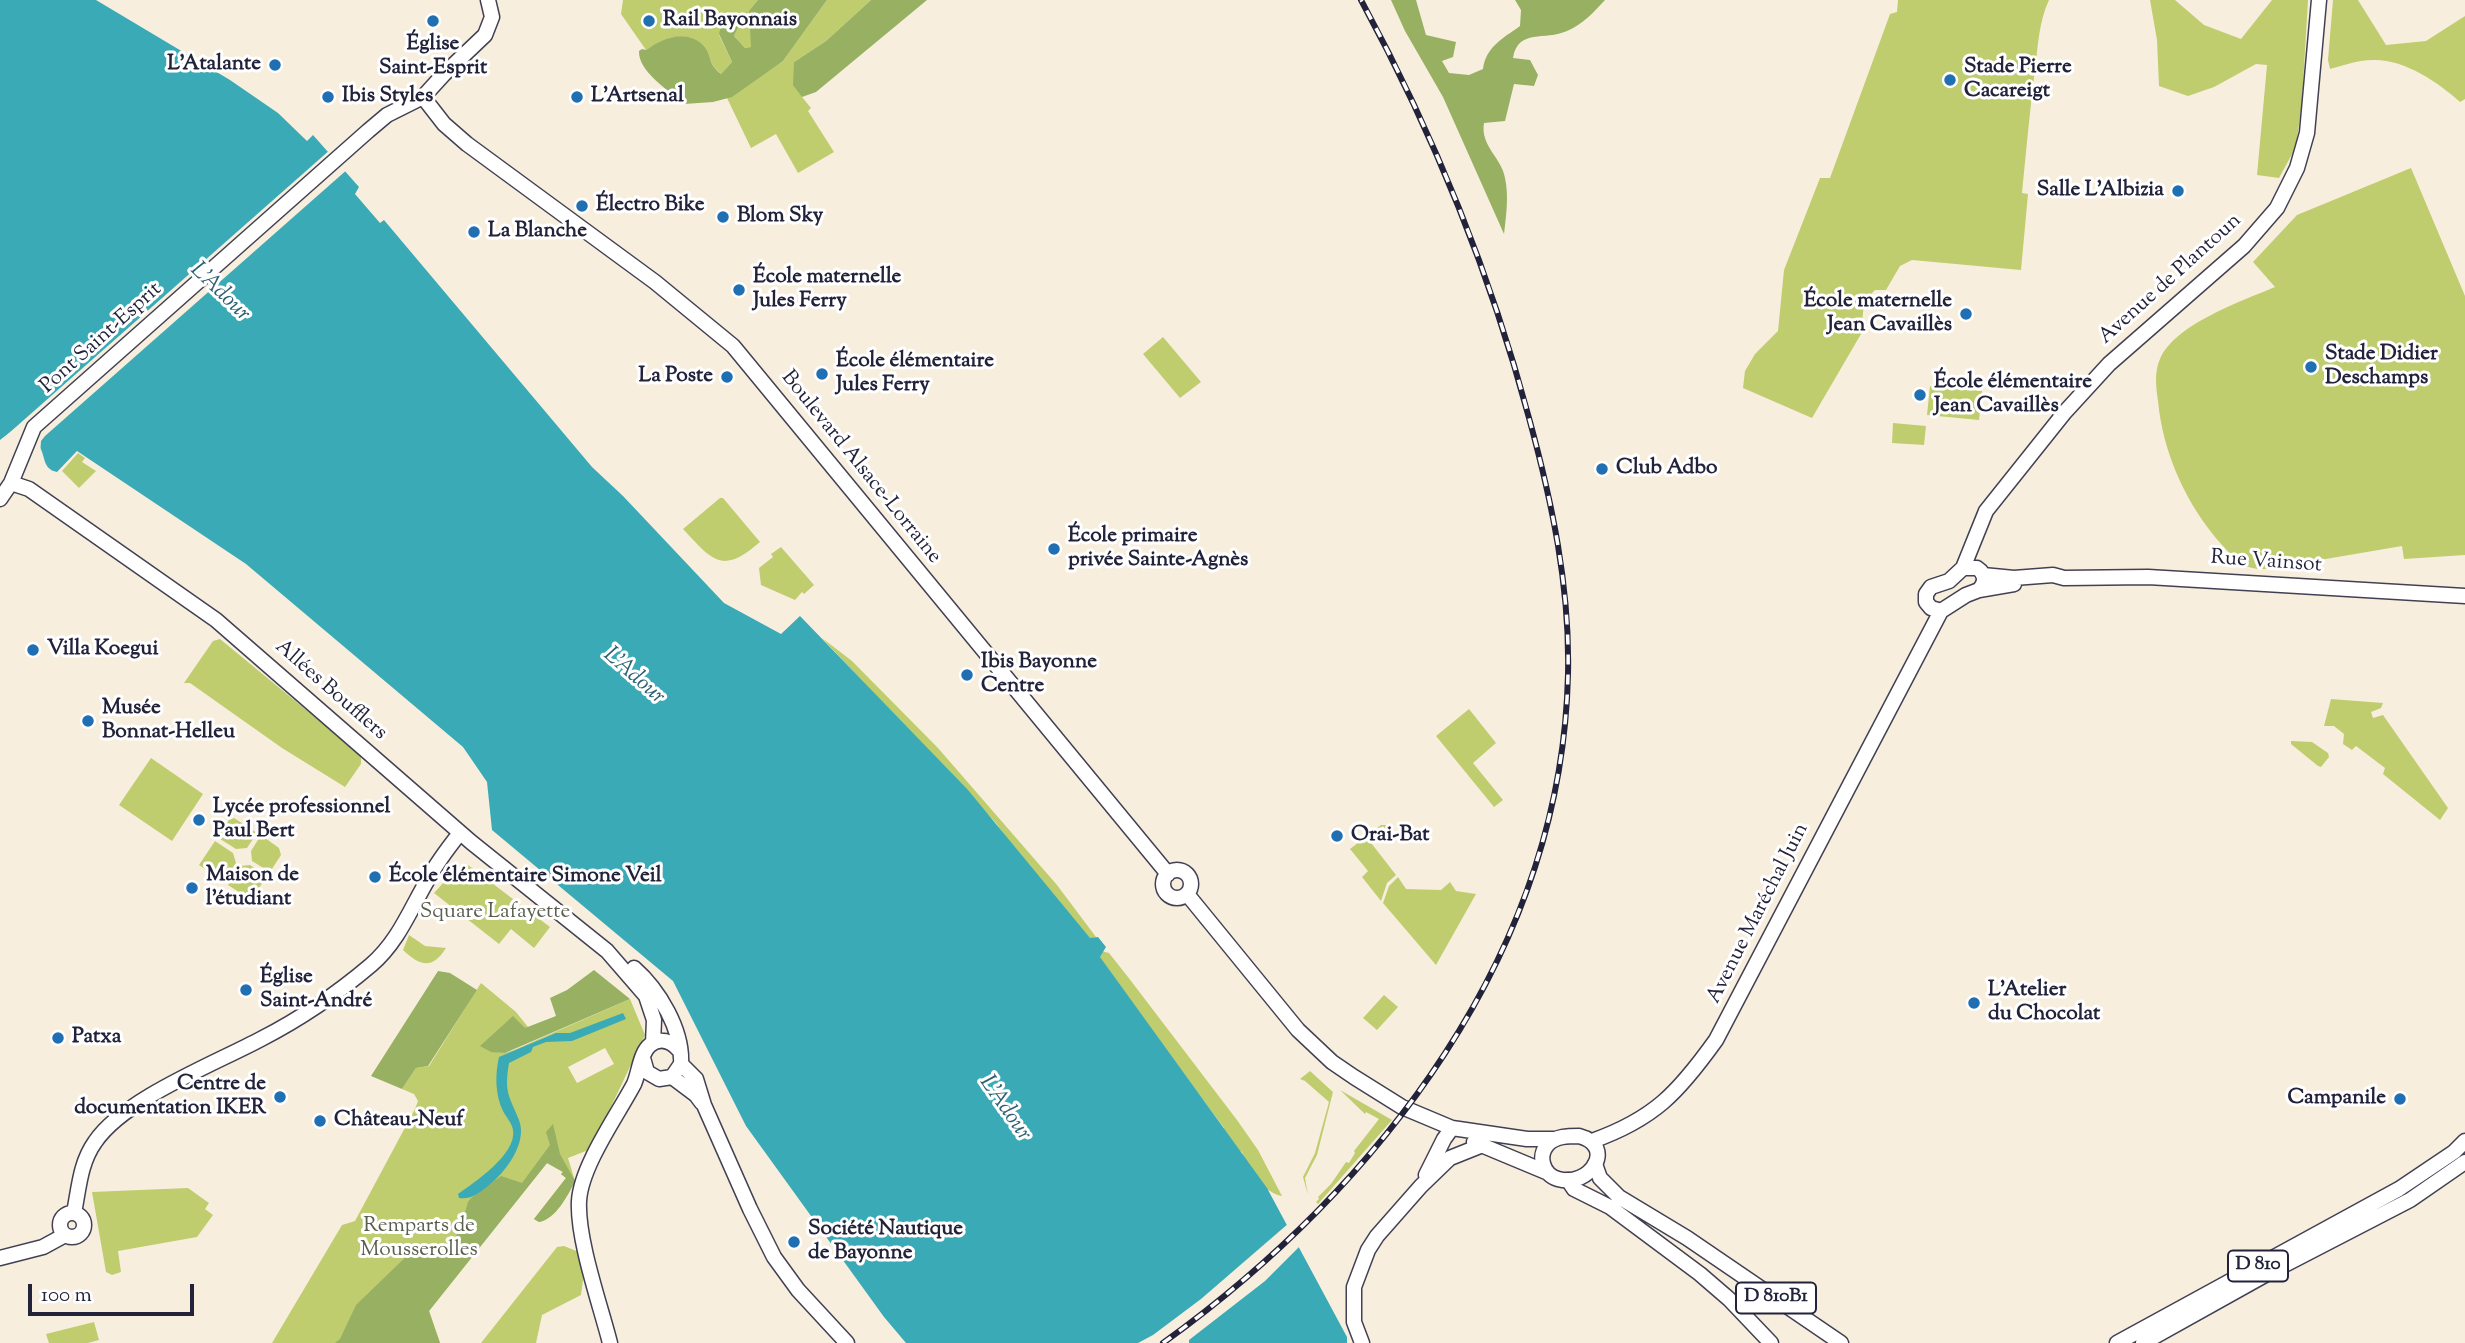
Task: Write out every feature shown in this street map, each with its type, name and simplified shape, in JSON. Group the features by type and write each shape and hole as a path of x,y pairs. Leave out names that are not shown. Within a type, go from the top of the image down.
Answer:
{"main road":[{"path":"423,97 485,35 492,17 488,0"},
{"name":"Avenue de Plantoun","path":"1963,568 1986,511 2065,412 2109,364 2238,251 2277,208 2297,169 2306,133 2319,0"},
{"name":"Pont Saint-Esprit","path":"0,499 11,483 34,427 368,131 387,115 423,97"},
{"name":"Boulevard Alsace-Lorraine","path":"423,97 444,124 467,144 655,282 733,346 1168,874 1180,871 1187,875 1191,885 1187,894 1298,1030 1332,1062 1357,1079 1402,1107 1452,1128"},
{"name":"Allées Boufflers","path":"11,483 29,489 216,620 460,833 607,951 646,996 654,1020 653,1043"},
{"name":"Avenue de Plantoun","path":"1979,590 1984,582 1981,540 2010,484"},
{"name":"Rue Vainsot","path":"1963,568 1973,567 1982,572 2014,578 2053,575 2064,578 2148,577 2465,596"},
{"path":"1935,608 1925,597 1928,590 1949,581 1963,568"},
{"name":"Rue Vainsot","path":"1935,608 1979,590 2053,582 2064,578"},
{"name":"Avenue Maréchal Juin","path":"1592,1141 1633,1125 1651,1112 1680,1088 1716,1040 1913,661 1935,608"},
{"path":"0,1258 43,1247 65,1235 74,1237 84,1229 82,1217 74,1213 80,1174 103,1130 124,1112 291,1023 380,957 401,930 428,878 460,833"},
{"name":"Allées Boufflers","path":"607,951 616,953 656,990 672,1022 680,1057 696,1079 704,1105 774,1257 798,1290 847,1343"},
{"path":"610,1343 585,1246 579,1202 584,1180 635,1082 647,1048 653,1043 670,1042 680,1057 672,1077"},
{"path":"643,1058 645,1068 655,1078"},
{"path":"635,1082 672,1077 696,1095 704,1105"},
{"path":"1452,1128 1480,1146 1546,1172 1554,1178 1568,1180 1582,1177 1595,1164"},
{"path":"1452,1128 1515,1138 1555,1139 1579,1136 1592,1141 1597,1153 1595,1164 1601,1178 1619,1197 1705,1250 1712,1262 1709,1269 1700,1274"},
{"path":"1421,1186 1452,1128"},
{"path":"1546,1172 1542,1156 1548,1144 1555,1139"},
{"name":"D 810","path":"2117,1343 2399,1189 2454,1152 2465,1141"},
{"path":"1362,1343 1354,1322 1354,1287 1361,1265 1377,1236 1450,1158 1480,1146"},
{"name":"D 810","path":"2143,1343 2265,1275 2410,1200 2465,1162"},
{"path":"1568,1180 1574,1189 1610,1207 1687,1263 1729,1298 1770,1343"},
{"path":"1687,1263 1691,1251 1705,1250"},
{"name":"D 810B1","path":"1705,1250 1841,1343"}],"green space":[{"path":"623,0 758,0 749,12 752,47 745,48 734,36 739,26 719,35 732,62 721,74 713,66 704,46 690,37 667,39 646,50 621,14"},
{"path":"758,0 827,0 783,61 732,97 713,102 684,104 649,74 640,59 639,51 642,49 646,50 675,37 690,37 704,46 721,74 732,62 719,34 722,22 732,15 739,17 739,26 734,36 745,48 751,47 749,11"},
{"path":"827,0 871,0 826,41 794,62 802,97 811,108 808,111 834,152 798,173 776,134 751,148 727,98 783,61"},
{"path":"871,0 927,0 816,92 802,97 793,85 794,62 826,41"},
{"path":"1391,0 1416,0 1426,35 1456,42 1453,57 1442,61 1449,73 1469,75 1483,69 1491,49 1520,26 1521,10 1515,0 1605,0 1588,18 1573,28 1559,34 1526,39 1520,43 1513,58 1530,60 1538,75 1534,86 1514,84 1505,121 1484,123 1485,138 1505,178 1507,199 1504,234 1443,97 1405,31"},
{"path":"1898,0 2049,0 2039,34 2028,131 2022,193 2028,194 2021,270 1912,260 1900,266 1886,290 1875,290 1864,302 1861,334 1812,418 1743,388 1745,371 1755,354 1778,331 1784,270 1820,178 1830,178 1890,14 1897,12"},
{"path":"2150,0 2175,0 2204,25 2241,39 2272,0 2308,0 2302,101 2296,147 2279,178 2257,175 2267,65 2256,64 2214,87 2188,96 2159,86 2157,40"},
{"path":"2333,0 2358,0 2386,45 2426,41 2465,16 2465,99 2460,102 2420,73 2397,63 2368,60 2330,69 2328,60"},
{"name":"Stade Didier Deschamps","path":"2411,168 2465,296 2465,555 2404,559 2402,546 2267,569 2246,566 2233,557 2209,530 2188,496 2171,460 2157,391 2160,359 2168,346 2194,325 2275,287 2253,262 2297,215"},
{"path":"1163,337 1201,382 1180,398 1143,354"},
{"path":"1930,386 1982,391 1979,420 1927,415"},
{"path":"1893,423 1926,426 1924,445 1892,443"},
{"path":"78,453 85,458 82,462 96,471 79,488 62,471"},
{"path":"723,498 760,542 747,552 727,561 711,556 683,529"},
{"path":"781,547 814,585 795,600 761,585 759,568"},
{"path":"822,638 852,661 938,748 1057,885 1096,937 1091,939 1084,933 996,823"},
{"path":"220,639 361,755 361,764 345,787 282,748 190,683 184,683 213,641"},
{"path":"2331,699 2383,703 2381,708 2371,712 2373,718 2383,715 2448,808 2440,820 2383,774 2385,768 2356,746 2352,750 2343,744 2344,734 2334,726 2324,726"},
{"path":"1469,709 1496,743 1473,763 1503,800 1494,807 1436,736"},
{"path":"2291,741 2312,742 2328,753 2329,757 2321,767 2318,766 2291,744"},
{"path":"151,758 203,794 172,841 119,805"},
{"path":"234,818 257,833 247,848 236,849 217,837 229,820"},
{"path":"1381,825 1386,825 1396,837 1393,839 1383,826 1368,839 1396,875 1387,883 1381,901 1362,877 1368,871 1350,849"},
{"path":"261,835 279,848 281,855 270,872 252,861 251,851"},
{"path":"215,841 233,853 236,863 223,881 199,865"},
{"path":"250,865 267,876 251,900 228,885 240,866"},
{"name":"Square Lafayette","path":"468,865 550,927 534,948 511,929 499,944 434,893 455,870"},
{"path":"1398,877 1406,889 1441,890 1450,882 1456,891 1476,894 1436,965 1383,903 1389,886"},
{"path":"409,935 425,946 446,948 431,963 420,962 403,950"},
{"path":"1101,951 1109,953 1237,1120 1258,1150 1282,1196 1269,1190 1257,1179 1242,1152 1222,1132 1224,1128 1099,959"},
{"path":"594,970 630,999 505,1053 491,1052 480,1046 513,1016 525,1028 556,1016 550,998 567,990"},
{"path":"438,971 450,973 477,990 428,1066 416,1068 402,1089 371,1076"},
{"name":"Remparts de Mousserolles","path":"481,983 516,1012 528,1027 491,1051 505,1053 514,1050 630,999 645,1035 591,1149 568,1158 575,1181 561,1206 545,1220 539,1222 534,1219 566,1178 561,1174 563,1172 547,1163 429,1311 440,1343 272,1343 342,1225 355,1221 415,1109 418,1101 414,1094 402,1089 416,1068 429,1066","holes":["605,1048 614,1064 577,1083 568,1067"]},
{"path":"1384,995 1398,1007 1377,1030 1363,1018"},
{"path":"1310,1071 1333,1092 1317,1155 1305,1178 1308,1195 1303,1177 1315,1153 1329,1102 1300,1079"},
{"path":"1340,1090 1392,1120 1318,1204 1318,1197 1346,1162 1349,1163 1354,1151 1379,1119 1366,1112 1365,1114"},
{"path":"553,1124 560,1154 575,1181 572,1187 561,1206 551,1216 539,1222 534,1219 566,1178 561,1174 563,1172 547,1163 429,1311 440,1343 335,1343 340,1339 356,1305 412,1251 446,1251 460,1230 471,1198 501,1176 522,1183 550,1145 546,1132"},
{"path":"188,1188 209,1203 205,1209 213,1215 197,1237 118,1251 121,1272 112,1275 106,1272 92,1192"},
{"name":"Remparts de Mousserolles","path":"564,1246 579,1252 583,1280 581,1295 542,1315 536,1343 481,1343 557,1247"},
{"path":"94,1322 99,1340 88,1343 49,1343 46,1334"}],"water":[{"name":"L'Adour","path":"0,0 96,0 230,80 278,113 307,141 313,135 359,187 355,194 380,223 384,220 592,467 724,603 781,634 800,616 968,790 1090,938 1098,937 1106,947 1100,957 1267,1188 1347,1337 1347,1343 906,1343 884,1317 746,1126 673,981 492,830 487,782 463,747 246,564 77,451 57,472 49,468 37,443 17,427 0,440"},
{"path":"623,1013 626,1019 572,1041 546,1042 509,1063 507,1088 521,1129 518,1148 495,1180 475,1195 459,1198 458,1194 502,1158 512,1139 513,1130 500,1105 497,1091 499,1057 556,1033 570,1033"}],"pier":[{"path":"331,149 349,168 45,436 41,441 40,456 37,448 17,431 3,442 0,441"},
{"path":"1289,1223 1301,1245 1265,1281 1189,1340 1189,1343 1138,1343 1201,1299"}],"railway":[{"path":"1163,1343 1242,1281 1317,1212 1385,1136 1445,1054 1494,966 1533,873 1558,776 1568,674 1566,609 1558,545 1537,450 1514,364 1478,257 1436,152 1361,0"}],"place":[{"name":"Église Saint-Esprit","path":"433,21"},
{"name":"Rail Bayonnais","path":"649,21"},
{"name":"L'Atalante","path":"275,65"},
{"name":"Stade Pierre Cacareigt","path":"1950,80"},
{"name":"Ibis Styles","path":"328,97"},
{"name":"L'Artsenal","path":"577,97"},
{"name":"Salle L'Albizia","path":"2178,191"},
{"name":"Électro Bike","path":"582,206"},
{"name":"Blom Sky","path":"723,217"},
{"name":"La Blanche","path":"474,232"},
{"name":"École maternelle Jules Ferry","path":"739,290"},
{"name":"École maternelle Jean Cavaillès","path":"1966,314"},
{"name":"Stade Didier Deschamps","path":"2311,367"},
{"name":"École élémentaire Jules Ferry","path":"822,374"},
{"name":"La Poste","path":"727,377"},
{"name":"École élémentaire Jean Cavaillès","path":"1920,395"},
{"name":"Club Adbo","path":"1602,469"},
{"name":"École primaire privée Sainte-Agnès","path":"1054,549"},
{"name":"Villa Koegui","path":"33,650"},
{"name":"Ibis Bayonne Centre","path":"967,675"},
{"name":"Musée Bonnat-Helleu","path":"88,721"},
{"name":"Lycée professionnel Paul Bert","path":"199,820"},
{"name":"Orai-Bat","path":"1337,836"},
{"name":"École élémentaire Simone Veil","path":"375,877"},
{"name":"Maison de l'étudiant","path":"192,888"},
{"name":"Église Saint-André","path":"246,990"},
{"name":"L'Atelier du Chocolat","path":"1974,1003"},
{"name":"Patxa","path":"58,1038"},
{"name":"Centre de documentation IKER","path":"280,1097"},
{"name":"Campanile","path":"2400,1099"},
{"name":"Château-Neuf","path":"320,1121"},
{"name":"Société Nautique de Bayonne","path":"794,1242"}]}
